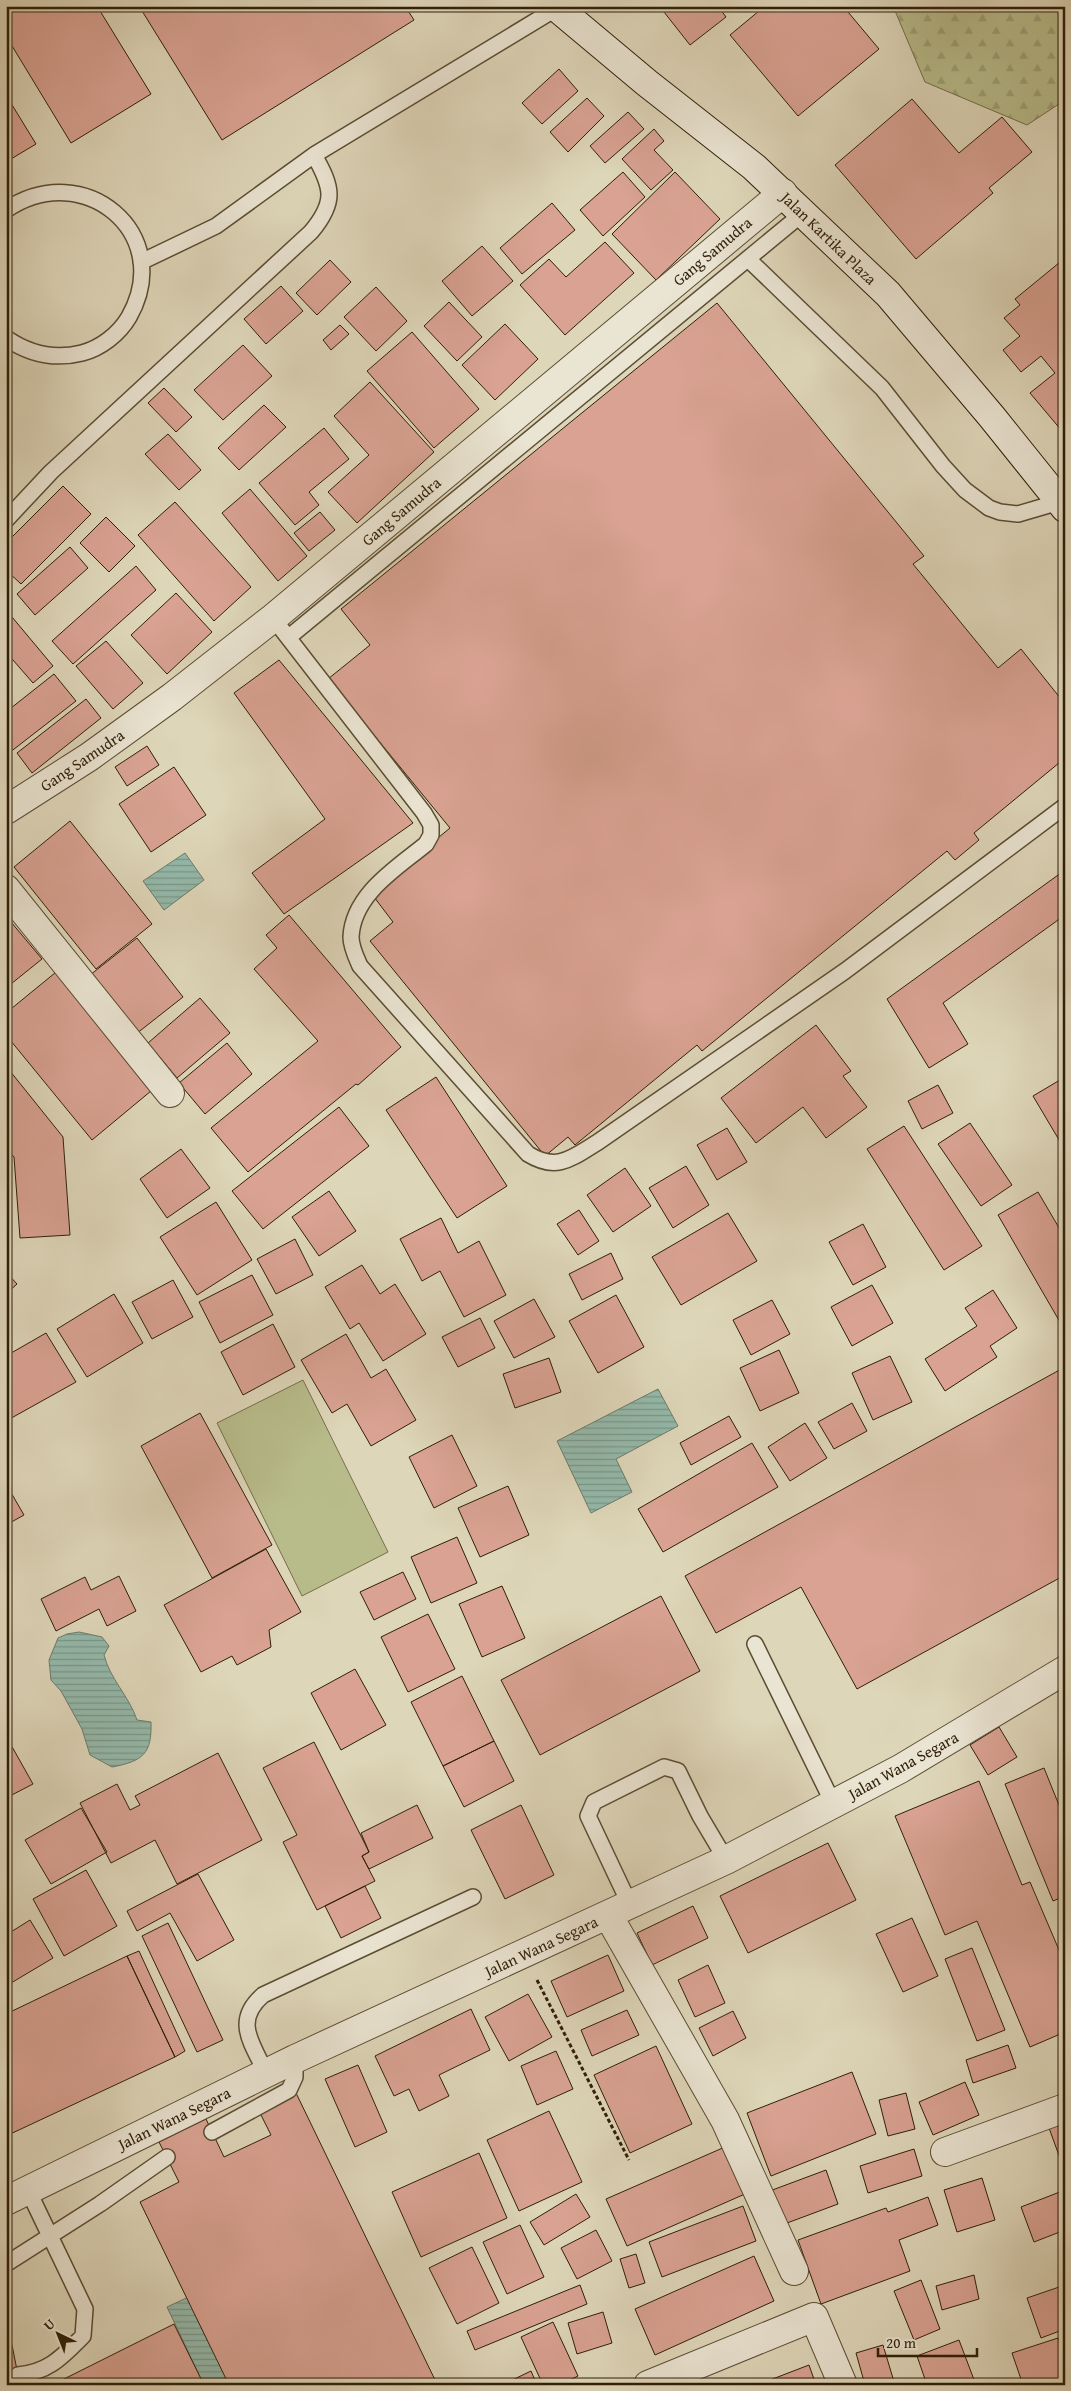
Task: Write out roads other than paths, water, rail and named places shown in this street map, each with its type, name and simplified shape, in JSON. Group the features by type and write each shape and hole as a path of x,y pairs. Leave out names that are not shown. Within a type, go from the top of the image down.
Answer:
{"street":[{"name":"Jalan Kartika Plaza","path":"556,7 647,83 754,167 888,294 992,417 1062,505"},
{"name":"Gang Samudra","path":"6,810 89,757 165,703 281,627 782,193"},
{"path":"6,889 170,1093"},
{"name":"Jalan Wana Segara","path":"17,2196 295,2059 726,1860 900,1769 1065,1670"},
{"path":"619,1910 725,2120 794,2271"},
{"path":"945,2152 1065,2108"},
{"path":"648,2385 814,2317 843,2385"}],"lane":[{"path":"141,262 216,226 314,155 556,7"},
{"path":"6,520 51,472 317,225 330,202 325,174 314,155"},
{"path":"6,210 31,196 45,193 67,192 88,196 108,207 124,222 135,241 141,262 142,284 135,305 124,324 109,340 90,351 68,356 47,356 26,350 6,338"},
{"path":"802,214 281,627 424,813 431,825 431,835 426,844 375,886 357,913 351,937 360,966 528,1154 542,1163 558,1163 574,1157 598,1142 845,971 1065,806"},
{"path":"748,258 882,388 943,466 971,494 989,508 1018,514 1062,505"},
{"path":"755,1644 833,1803"},
{"path":"619,1910 588,1816 594,1802 664,1767 678,1771 700,1816 726,1860"},
{"path":"266,2073 246,2024 250,2008 263,1995 473,1898"},
{"path":"212,2132 289,2090 295,2077 295,2059"},
{"path":"6,2264 51,2236 167,2157"},
{"path":"17,2196 51,2236 85,2309 83,2336 57,2362 36,2373 18,2375"}]}
